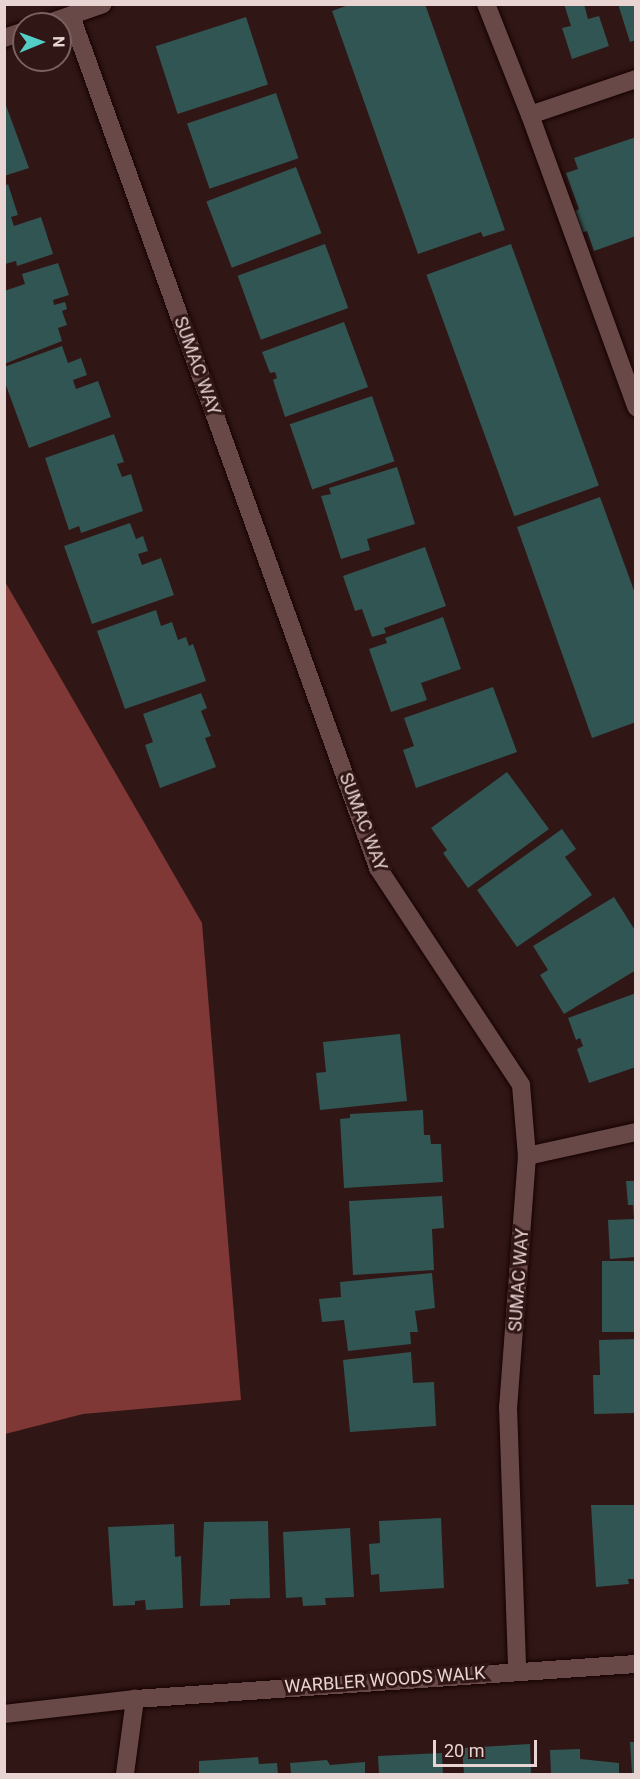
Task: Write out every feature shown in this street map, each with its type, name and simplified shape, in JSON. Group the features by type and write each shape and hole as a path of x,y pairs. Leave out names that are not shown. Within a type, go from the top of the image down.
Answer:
{"street":[{"path":"72,15 103,4"},
{"path":"486,4 530,115 636,407"},
{"name":"SUMAC WAY","path":"72,22 378,868 521,1084 527,1156 508,1407 517,1670"},
{"path":"530,115 636,79"},
{"path":"527,1156 636,1132"},
{"name":"WARBLER WOODS WALK","path":"4,1714 135,1699 517,1670 636,1664"},
{"path":"125,1774 135,1699"}],"shaded area":[{"path":"4,580 202,923 241,1400 83,1414 5,1434"}],"building":[{"path":"351,4 425,4 505,230 483,237 481,232 418,254 332,11"},
{"path":"564,4 584,4 588,19 599,16 609,46 572,59 562,28 571,26"},
{"path":"618,4 636,4 636,40 630,42"},
{"path":"246,17 268,85 178,114 156,46"},
{"path":"276,93 298,158 210,189 187,124"},
{"path":"4,100 29,168 4,176"},
{"path":"636,137 636,236 594,251 587,231 581,233 573,212 579,209 566,173 578,169 574,158"},
{"path":"296,167 321,233 232,268 206,201"},
{"path":"8,184 18,215 11,217 14,226 41,217 53,254 17,266 16,261 5,264 5,186"},
{"path":"325,244 348,308 261,340 238,276"},
{"path":"511,244 599,486 514,516 426,275"},
{"path":"58,263 69,295 53,300 54,305 65,302 67,309 62,311 67,325 58,328 62,341 4,364 4,291 25,284 22,274"},
{"path":"344,322 368,387 285,417 273,380 277,378 275,372 270,373 262,352"},
{"path":"62,346 68,363 81,358 87,375 73,380 76,389 98,381 111,417 29,448 4,380 4,367"},
{"path":"372,396 394,461 312,490 290,424"},
{"path":"114,434 124,462 117,464 122,477 131,474 143,511 81,533 79,526 69,530 45,458"},
{"path":"397,467 415,524 367,539 370,550 341,559 321,496 331,494 329,488"},
{"path":"600,497 636,596 636,722 592,738 517,527"},
{"path":"130,523 136,539 143,536 148,551 138,554 142,565 161,558 174,595 92,624 64,546"},
{"path":"425,547 446,606 384,628 386,633 372,637 362,609 355,611 343,576"},
{"path":"156,610 161,626 172,622 178,640 186,637 189,646 193,644 206,681 125,709 97,631"},
{"path":"443,617 461,669 421,683 427,700 391,712 369,649 387,643 385,638"},
{"path":"493,687 517,752 416,788 403,750 414,746 404,718"},
{"path":"201,693 207,708 201,711 211,736 205,738 216,767 160,788 145,745 153,742 143,714"},
{"path":"507,772 549,829 468,888 443,853 447,850 431,828"},
{"path":"562,829 576,849 565,857 592,895 517,947 477,890"},
{"path":"614,897 636,932 636,970 564,1014 540,975 548,970 533,946"},
{"path":"636,993 636,1067 589,1083 577,1049 583,1046 580,1038 576,1040 568,1018"},
{"path":"400,1034 407,1101 320,1110 316,1073 326,1072 323,1042"},
{"path":"423,1110 424,1135 430,1135 431,1144 441,1144 443,1182 344,1188 340,1119 350,1118 350,1114"},
{"path":"626,1181 636,1181 636,1257 610,1259 608,1220 634,1219 633,1205 628,1205"},
{"path":"442,1196 444,1228 432,1229 434,1270 353,1275 349,1201"},
{"path":"602,1261 636,1261 636,1332 602,1332"},
{"path":"432,1273 435,1308 415,1311 418,1332 410,1332 411,1344 348,1351 344,1320 322,1322 319,1299 341,1297 340,1282"},
{"path":"636,1339 636,1413 594,1414 593,1375 600,1375 599,1340"},
{"path":"411,1352 413,1383 434,1382 436,1426 350,1432 343,1360"},
{"path":"591,1505 636,1505 636,1579 628,1579 629,1584 596,1587"},
{"path":"441,1518 444,1588 380,1592 379,1574 371,1575 369,1544 380,1543 379,1521"},
{"path":"268,1521 270,1598 230,1599 230,1605 200,1606 204,1522"},
{"path":"174,1524 175,1557 181,1556 183,1608 146,1610 145,1600 135,1601 135,1605 113,1606 108,1527"},
{"path":"350,1528 354,1597 325,1598 326,1605 303,1606 302,1597 286,1598 283,1532"},
{"path":"630,1742 636,1742 636,1774 632,1774"},
{"path":"530,1744 531,1774 464,1774 462,1748"},
{"path":"580,1749 580,1759 619,1763 619,1774 551,1774 550,1750"},
{"path":"442,1753 443,1774 379,1774 378,1756"},
{"path":"258,1757 259,1764 277,1763 278,1774 199,1774 199,1761"},
{"path":"327,1760 330,1765 365,1762 365,1774 291,1774 290,1763"}]}
